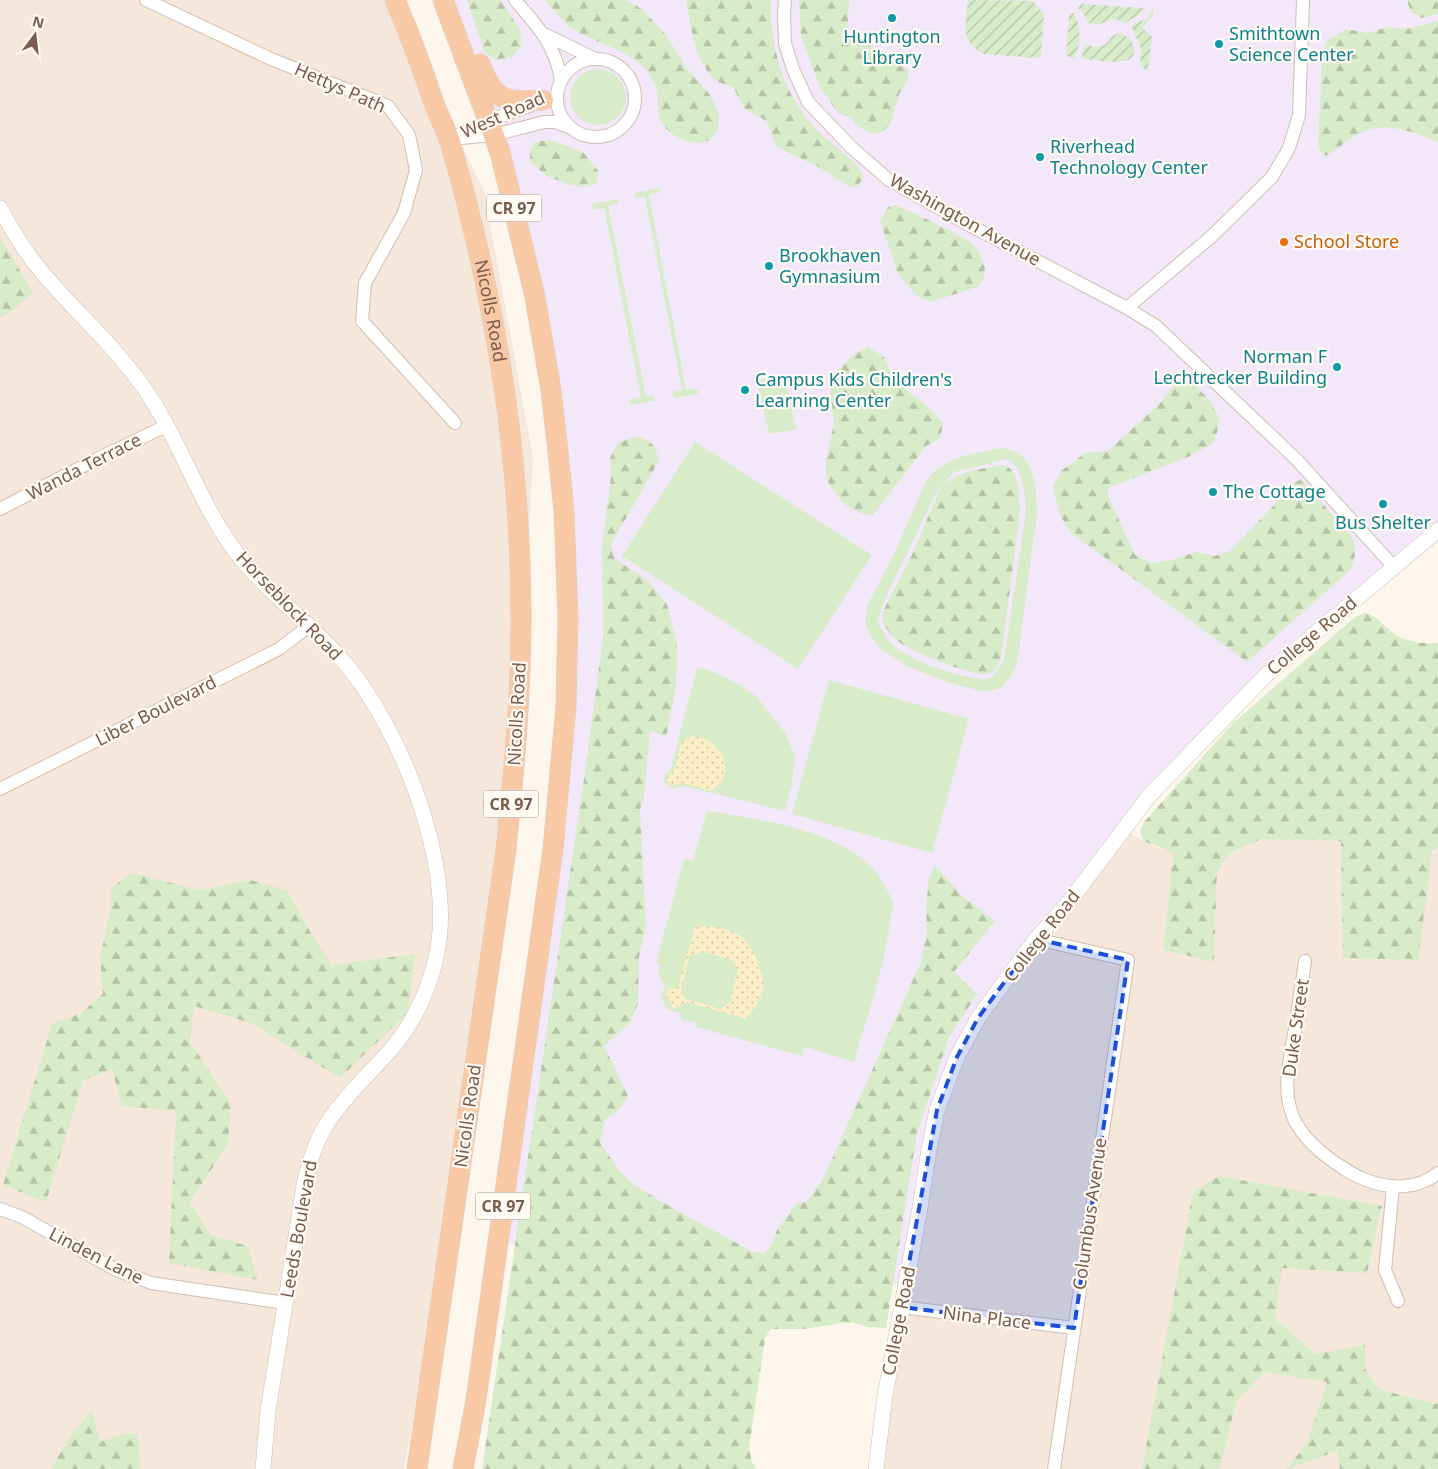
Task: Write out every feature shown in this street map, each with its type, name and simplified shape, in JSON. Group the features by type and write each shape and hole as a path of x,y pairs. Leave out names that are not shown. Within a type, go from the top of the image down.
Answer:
{"highway":[{"name":"Nicolls Road","path":"395,0 449,139 477,250 502,376 517,522 520,590 521,656 516,757 506,849 418,1469"},
{"name":"CR 97","path":"444,0 500,152 526,254 552,390 564,511 567,636 563,755 553,849 476,1400 463,1469"},
{"path":"456,0 486,81 491,89 498,95 514,100 543,100"},
{"path":"470,1469 476,1400"}],"street":[{"name":"Hettys Path","path":"146,0 271,59 388,106 409,135 416,170 404,212 365,283 362,321 455,423"},
{"name":"West Road","path":"491,128 543,100 552,94 560,82 559,66 546,35 515,0"},
{"name":"Washington Avenue","path":"785,0 785,43 793,68 808,102 852,148 889,180 1127,308 1156,326 1297,460 1394,567"},
{"path":"1127,308 1212,236 1272,177 1289,148 1299,115 1303,0"},
{"name":"West Road","path":"546,35 592,58"},
{"path":"592,58 615,63 625,70 632,80 636,91 634,109 626,124 616,132 605,136 594,137 572,129 560,114 557,104 560,82 572,66 592,58"},
{"name":"West Road","path":"449,139 491,128 544,122 556,122 572,129"},
{"name":"Horseblock Road","path":"0,208 23,248 39,269 111,345 143,387 168,425 214,518 226,538 256,575 342,660 358,679 389,728 421,809 435,862 441,902 440,936"},
{"name":"Wanda Terrace","path":"0,509 168,425"},
{"name":"College Road","path":"876,1469 885,1394 937,1110 956,1057 978,1018 1036,939 1068,903 1149,796 1266,675 1438,530"},
{"name":"Liber Boulevard","path":"0,789 280,649 309,626"},
{"name":"Leeds Boulevard","path":"263,1469 268,1411 285,1303 305,1180 314,1149 331,1116 395,1045 405,1031 428,984 437,955 440,936"},
{"name":"Columbus Avenue","path":"1036,939 1128,960 1054,1469"},
{"name":"Duke Street","path":"1305,961 1287,1080 1290,1107 1294,1120 1307,1139 1317,1149 1347,1171 1375,1184 1393,1187"},
{"path":"1398,1301 1385,1270 1393,1187 1426,1182 1438,1173"},
{"name":"Linden Lane","path":"0,1209 22,1217 116,1270 151,1283 285,1303"},
{"name":"Nina Place","path":"901,1307 1074,1328"}],"highlighted area":[{"path":"1036,939 1128,960 1074,1328 901,1307 937,1110 957,1057 978,1018"}],"shaded area":[{"path":"0,0 390,0 484,191 533,458 510,862 404,1469 0,1469"},
{"path":"443,0 1438,0 1438,530 1266,675 1149,796 957,1057 905,1285 771,1274 497,1242 553,849 568,617 535,297"},
{"path":"1123,830 1173,854 1163,950 1214,962 1217,872 1231,851 1262,839 1342,841 1343,958 1438,847 1438,1469 876,1469 919,1214 957,1057"}],"green space":[{"path":"467,0 500,0 520,30 522,45 512,57 496,60 485,53"},
{"path":"545,0 627,0 643,10 666,35 686,67 710,95 719,114 718,130 708,141 701,142 687,141 673,135 660,119 658,95 647,71 635,60 618,50 574,30 562,20"},
{"path":"686,0 771,0 773,37 782,72 789,89 797,105 808,120 821,134 856,164 864,177 857,187 846,185 817,166 776,146 767,121 745,109 733,87 715,80 702,63 694,43"},
{"path":"799,0 849,0 847,37 870,38 869,45 909,70 907,82 899,94 890,125 882,132 872,134 857,126 850,117 838,113 820,87 801,37"},
{"path":"968,0 1033,1 1044,13 1041,56 1037,58 985,54 977,50 971,44 966,32"},
{"path":"1407,0 1438,0 1438,14 1421,18 1411,12"},
{"path":"1081,4 1145,8 1139,15 1126,23 1115,19 1096,25 1089,23 1078,8"},
{"path":"1153,9 1153,16 1142,27 1152,37 1148,70 1144,69 1140,61 1140,46 1132,26 1147,19"},
{"path":"1073,12 1078,23 1080,35 1077,53 1074,58 1066,56 1069,15"},
{"path":"1438,21 1438,142 1410,132 1380,128 1357,134 1326,156 1318,149 1322,57 1327,41 1346,29 1369,33 1387,27 1407,29"},
{"path":"1118,33 1131,40 1134,53 1131,58 1117,62 1084,59 1082,56 1087,44 1096,47 1102,46"},
{"path":"592,69 604,69 618,77 626,91 624,108 618,117 604,125 592,125 582,120 575,113 570,103 570,91 575,81 582,74"},
{"path":"550,140 583,152 599,172 596,184 584,187 567,184 545,175 530,161 530,150 535,142"},
{"path":"659,188 660,192 649,195 686,390 697,389 698,394 674,398 673,392 682,390 645,197 635,198 634,193"},
{"path":"618,199 619,203 608,206 646,397 654,396 655,401 630,405 629,400 641,397 604,208 593,210 592,204"},
{"path":"897,205 972,243 980,254 985,268 983,280 977,287 931,302 917,296 898,274 880,221 888,207"},
{"path":"0,236 33,293 11,312 0,318"},
{"path":"868,347 884,357 893,378 924,403 943,423 940,438 926,446 873,515 860,513 845,505 830,486 826,476 826,462 834,423 829,379 853,355"},
{"path":"784,374 796,429 769,434 757,380"},
{"path":"1182,380 1195,385 1210,401 1219,418 1217,433 1212,444 1190,456 1108,488 1108,496 1135,555 1151,563 1172,560 1196,552 1214,556 1230,551 1290,486 1301,479 1351,536 1355,549 1355,557 1350,570 1247,662 1070,532 1059,513 1053,487 1061,471 1085,453 1108,451 1162,401 1173,386"},
{"path":"636,437 652,444 659,461 611,544 614,558 647,580 667,604 677,645 676,688 666,737 650,730 644,796 640,809 646,928 639,956 638,1003 631,1022 604,1046 628,1096 620,1108 605,1120 600,1143 618,1169 633,1184 674,1209 753,1252 765,1253 772,1244 777,1230 797,1203 806,1202 823,1179 921,962 927,933 926,909 929,877 935,865 961,895 995,921 954,972 977,994 949,1037 917,1133 886,1328 867,1327 855,1323 841,1323 806,1329 771,1329 765,1338 749,1448 752,1462 757,1469 482,1469 587,758 603,637 602,546 611,477 610,458 619,442"},
{"path":"695,442 872,555 798,669 622,556"},
{"path":"1001,448 1021,455 1028,463 1032,471 1036,491 1037,513 1017,663 1011,676 1001,688 985,692 954,684 905,665 881,649 872,638 865,624 868,604 895,552 926,481 941,466 950,461 970,454","holes":["1007,459 1013,463 1023,482 1026,512 1004,660 993,676 983,680 928,665 900,651 889,642 877,620 886,597 937,491 954,472"]},
{"path":"1002,465 1013,471 1016,477 1020,512 1001,658 994,671 983,674 960,669 909,648 893,637 882,621 884,609 910,559 940,489 953,478 960,475"},
{"path":"1365,613 1375,617 1394,633 1407,640 1438,643 1438,847 1432,852 1418,960 1343,958 1341,841 1262,839 1231,852 1217,872 1214,962 1163,950 1173,854 1143,841 1140,831 1144,822 1233,723 1355,617"},
{"path":"697,667 714,672 740,685 757,697 786,734 795,756 792,784 785,811 683,786 673,789 664,782 664,776 671,768"},
{"path":"829,680 969,719 932,853 792,814"},
{"path":"707,811 782,825 809,832 834,842 856,854 874,870 887,890 893,904 886,947 854,1062 804,1047 802,1056 696,1027 697,1023 681,1020 681,1014 668,1010 661,998 665,985 658,975 659,965 656,962 684,859 693,860"},
{"path":"132,873 199,890 250,880 287,890 312,935 332,965 415,954 408,1012 340,1078 251,1023 194,1006 190,1042 231,1104 228,1144 190,1202 211,1235 247,1246 258,1280 169,1263 176,1111 122,1106 112,1069 83,1080 46,1202 3,1185 52,1024 81,1013 103,994 100,958 111,906 111,888"},
{"path":"1219,1176 1382,1206 1367,1273 1282,1268 1275,1319 1316,1354 1365,1345 1365,1369 1380,1390 1438,1404 1438,1469 1340,1469 1337,1451 1287,1469 1308,1441 1327,1382 1264,1372 1236,1402 1221,1465 1217,1469 1142,1469 1193,1192"},
{"path":"92,1410 100,1442 126,1433 138,1434 140,1469 51,1469 71,1435"}],"sand":[{"path":"693,736 704,739 712,744 724,759 724,776 719,784 710,791 682,783 674,785 667,781 667,777 674,771 681,744"},
{"path":"706,926 725,929 739,935 754,953 763,979 763,986 758,1001 746,1019 687,1002 673,1009 666,995 668,989 678,987 695,927","holes":["702,952 733,960 738,971 730,1002 721,1009 685,999 681,989 690,955"]}],"place":[{"name":"Huntington Library","path":"892,18"},
{"name":"Smithtown Science Center","path":"1219,44"},
{"name":"Riverhead Technology Center","path":"1040,157"},
{"name":"School Store","path":"1284,242"},
{"name":"Brookhaven Gymnasium","path":"769,266"},
{"name":"Norman F Lechtrecker Building","path":"1337,367"},
{"name":"Campus Kids Children's Learning Center","path":"745,390"},
{"name":"The Cottage","path":"1213,492"},
{"name":"Bus Shelter","path":"1383,504"}]}
